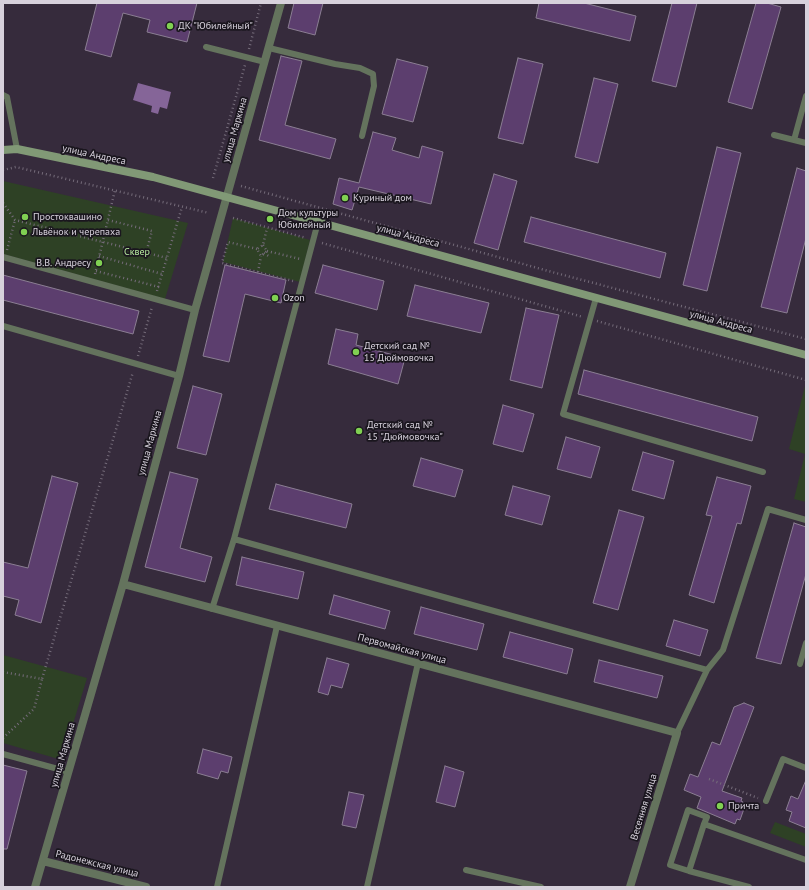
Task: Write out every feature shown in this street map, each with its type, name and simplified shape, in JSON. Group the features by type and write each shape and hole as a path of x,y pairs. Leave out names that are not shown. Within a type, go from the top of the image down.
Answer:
{"street":[{"name":"улица Маркина","path":"36,887 122,584 179,376 195,310 281,3"},
{"name":"улица Андреса","path":"3,150 17,149 153,177 806,355"},
{"name":"Первомайская улица","path":"122,584 677,732"},
{"name":"Весенняя улица","path":"630,887 677,732"},
{"name":"Радонежская улица","path":"43,860 146,887"}],"lane":[{"path":"206,47 265,62"},
{"path":"269,48 335,64 360,68 373,74 374,86 362,136"},
{"path":"3,95 7,97 17,149"},
{"path":"794,140 806,96"},
{"path":"774,135 806,143"},
{"path":"212,609 234,539 318,222"},
{"path":"3,257 195,310"},
{"path":"596,298 563,414 763,472"},
{"path":"3,326 179,376"},
{"path":"677,732 707,670 723,650 768,509 806,520"},
{"path":"234,539 707,670"},
{"path":"217,887 277,626"},
{"path":"800,664 806,643"},
{"path":"367,887 418,663"},
{"path":"3,754 69,772"},
{"path":"766,801 783,759 806,768"},
{"path":"689,871 707,817 688,810 670,865 689,871 749,887"},
{"path":"704,824 806,860"},
{"path":"466,870 541,887"}],"path":[{"path":"213,178 261,3"},
{"path":"3,170 16,167 209,213"},
{"path":"241,186 560,274 806,339"},
{"path":"115,190 96,272 158,287"},
{"path":"3,203 15,220 167,258"},
{"path":"3,738 34,709 182,207"},
{"path":"233,218 806,380"},
{"path":"8,246 15,220"},
{"path":"108,220 152,231 146,253"},
{"path":"267,228 263,245 270,257"},
{"path":"258,272 261,256 257,249 228,242 222,263 258,272 302,283"},
{"path":"257,249 263,245"},
{"path":"261,256 266,252 303,259"},
{"path":"99,256 162,274"},
{"path":"3,672 42,679"},
{"path":"709,779 766,801"}],"green space":[{"name":"Сквер","path":"3,181 188,223 165,299 3,254"},
{"path":"233,218 310,240 300,282 223,262"},
{"path":"806,382 806,502 794,499 805,454 789,449"},
{"path":"3,655 87,678 62,760 3,743"},
{"path":"775,822 806,834 806,847 770,833"}],"shaded area":[{"path":"138,83 171,92 167,109 160,107 158,114 151,112 152,106 133,100"}],"building":[{"name":"ДК \"Юбилейный\"","path":"97,3 197,3 187,42 147,32 150,20 123,13 111,57 85,50"},
{"path":"294,3 323,3 315,35 288,28"},
{"path":"539,3 584,3 636,16 630,41 536,18"},
{"path":"672,3 697,3 676,87 652,81"},
{"path":"756,3 767,3 781,7 752,109 728,102"},
{"path":"281,56 302,61 285,125 336,139 330,159 259,140"},
{"path":"518,58 543,64 523,144 498,138"},
{"path":"397,59 428,67 413,122 382,114"},
{"path":"594,78 618,84 598,163 575,157"},
{"path":"373,132 396,138 392,150 419,158 422,146 443,152 431,204 359,187 352,210 333,204 339,178 359,183"},
{"path":"717,147 741,153 707,291 683,285"},
{"path":"797,168 806,171 806,238 787,313 761,307"},
{"path":"494,174 517,181 498,250 474,243"},
{"path":"531,217 666,253 660,278 524,242"},
{"path":"225,265 286,280 281,303 245,294 229,362 203,356"},
{"path":"323,265 384,281 377,310 315,293"},
{"path":"3,275 139,311 133,334 3,300"},
{"path":"415,285 489,303 481,333 407,316"},
{"path":"526,308 559,315 542,388 510,380"},
{"name":"Детский сад № 15 Дюймовочка","path":"336,329 358,334 356,345 405,358 398,384 328,364"},
{"path":"584,370 758,417 752,441 578,394"},
{"path":"193,386 222,394 206,455 177,448"},
{"path":"503,405 534,414 523,452 493,444"},
{"path":"566,437 600,447 591,478 557,469"},
{"path":"643,452 674,461 664,499 632,490"},
{"path":"421,458 463,470 455,497 413,486"},
{"path":"170,472 198,479 180,548 212,557 205,582 145,567"},
{"path":"52,476 78,483 41,623 15,615 19,600 3,596 3,562 28,568"},
{"path":"717,477 751,486 741,524 737,523 714,603 689,595 712,516 706,515"},
{"path":"276,484 352,504 346,528 269,509"},
{"path":"513,486 550,496 542,525 505,515"},
{"path":"619,510 644,517 618,610 593,603"},
{"path":"794,523 806,527 806,574 781,664 756,658"},
{"path":"242,557 304,572 298,599 236,585"},
{"path":"334,595 390,611 385,629 329,614"},
{"path":"421,607 484,624 477,650 414,634"},
{"path":"674,620 708,630 700,656 666,646"},
{"path":"510,632 573,649 567,674 503,657"},
{"path":"327,658 349,664 342,688 331,685 328,695 318,692"},
{"path":"599,660 663,676 657,698 594,682"},
{"path":"744,703 754,707 722,791 742,798 742,805 745,806 740,820 737,819 735,824 697,808 701,797 684,790 690,774 698,777 712,742 720,745 734,707"},
{"path":"203,749 232,757 228,773 221,771 218,779 197,773"},
{"path":"3,765 27,771 7,849 3,849"},
{"path":"445,766 464,772 455,807 436,802"},
{"path":"806,780 806,828 789,821 792,812 786,810 791,796 798,799"},
{"path":"349,792 364,795 356,828 342,825"}],"place":[{"name":"ДК \"Юбилейный\"","path":"170,26"},
{"name":"Куриный дом","path":"345,198"},
{"name":"Простоквашино","path":"25,217"},
{"name":"Дом культуры Юбилейный","path":"270,219"},
{"name":"Львёнок и черепаха","path":"24,232"},
{"name":"В.В. Андресу","path":"99,263"},
{"name":"Ozon","path":"275,298"},
{"name":"Детский сад № 15 Дюймовочка","path":"356,352"},
{"name":"Детский сад № 15 \"Дюймовочка\"","path":"359,431"},
{"name":"Причта","path":"720,806"}]}
